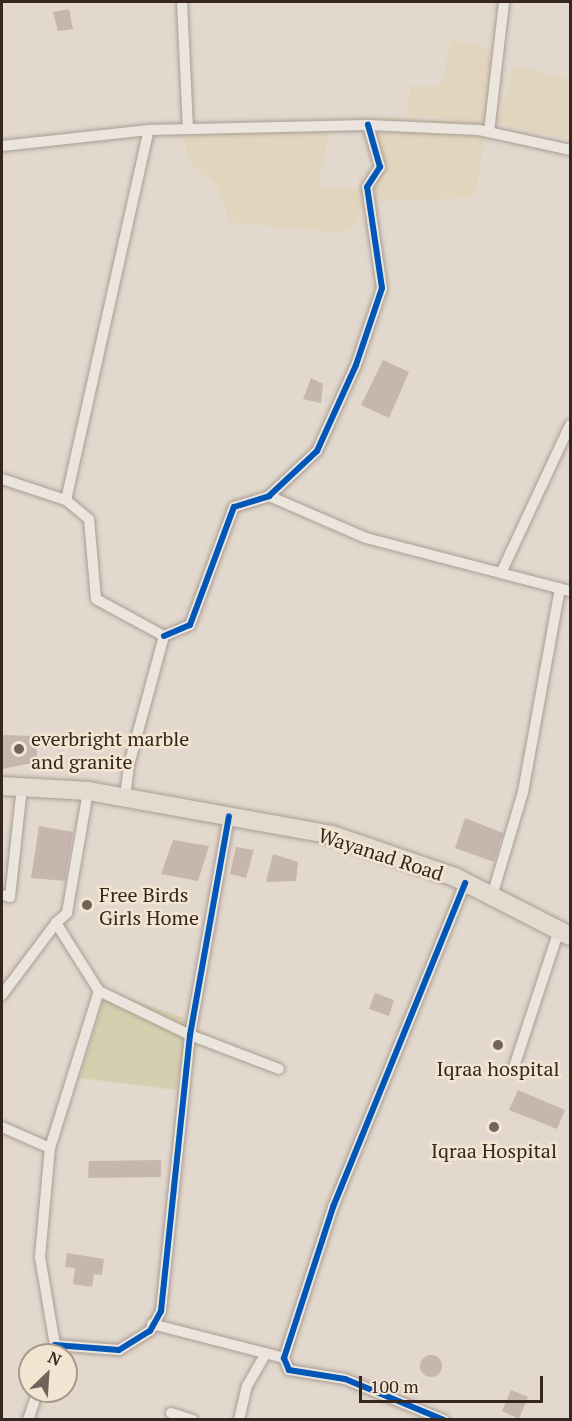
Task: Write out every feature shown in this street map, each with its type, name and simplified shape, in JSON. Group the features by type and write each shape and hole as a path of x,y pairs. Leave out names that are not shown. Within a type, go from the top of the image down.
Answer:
{"main road":[{"name":"Wayanad Road","path":"2,786 88,792 332,835 465,883 565,933"}],"street":[{"path":"182,2 188,128"},
{"path":"489,132 504,2"},
{"path":"164,636 190,625 234,507 269,496 317,451 356,365 382,288 367,187 380,167 368,125"},
{"path":"2,146 149,129 368,125 489,132 570,150"},
{"path":"66,500 149,129"},
{"path":"501,573 570,425"},
{"path":"2,479 66,500 89,519 96,599 164,636"},
{"path":"269,496 366,538 566,590 523,792 492,897"},
{"path":"125,798 129,765 164,636"},
{"path":"2,895 10,897 22,788"},
{"path":"2,995 56,923 67,913 88,792"},
{"path":"78,1350 119,1350 150,1331 161,1311 190,1035 229,816"},
{"path":"444,1419 345,1379 289,1370 284,1358 333,1207 465,883"},
{"path":"56,923 99,991 190,1035 279,1069"},
{"path":"514,1067 565,933"},
{"path":"52,1343 40,1257 50,1148 99,991"},
{"path":"2,1127 50,1148"},
{"path":"152,1324 284,1358"},
{"path":"239,1419 247,1386 266,1353"},
{"path":"28,1419 34,1403"},
{"path":"171,1413 193,1419"}],"shaded area":[{"path":"450,39 489,49 496,63 476,191 471,198 375,201 369,174 382,150 369,121 394,117 467,123 427,115 407,117 410,86 439,86 444,77"},
{"path":"520,66 570,80 570,139 498,123 512,71"},
{"path":"330,128 318,187 366,189 357,224 342,233 229,222 218,186 192,166 181,132"},
{"path":"106,991 191,1020 176,1090 80,1078"}],"building":[{"path":"69,9 73,29 58,31 53,12"},
{"path":"383,360 409,372 389,418 361,405"},
{"path":"311,378 323,384 321,403 303,399"},
{"name":"everbright marble and granite","path":"2,735 37,736 37,762 2,769"},
{"path":"465,818 503,833 494,862 455,848"},
{"path":"39,826 73,832 65,881 31,878"},
{"path":"173,840 209,846 198,881 161,874"},
{"path":"236,847 254,850 246,878 230,874"},
{"path":"273,854 298,862 296,881 266,882"},
{"path":"375,993 394,1000 389,1016 369,1009"},
{"path":"518,1090 565,1110 557,1129 509,1110"},
{"path":"161,1160 161,1177 88,1178 89,1161"},
{"path":"67,1253 104,1259 102,1275 94,1274 92,1287 73,1284 75,1268 65,1267"},
{"path":"431,1355 439,1358 442,1366 439,1374 431,1377 423,1374 420,1366 423,1358"},
{"path":"511,1390 528,1397 519,1419 502,1411"}],"cycle path":[{"path":"164,636 190,625 234,507 269,496 317,451 356,365 382,288 367,187 380,167 368,125"},
{"path":"78,1347 119,1350 150,1331 161,1311 190,1035 229,816"},
{"path":"444,1420 345,1379 289,1370 284,1358 333,1207 465,883"}],"place":[{"name":"everbright marble and granite","path":"19,749"},
{"name":"Free Birds Girls Home","path":"87,905"},
{"name":"Iqraa hospital","path":"498,1045"},
{"name":"Iqraa Hospital","path":"494,1127"}]}
